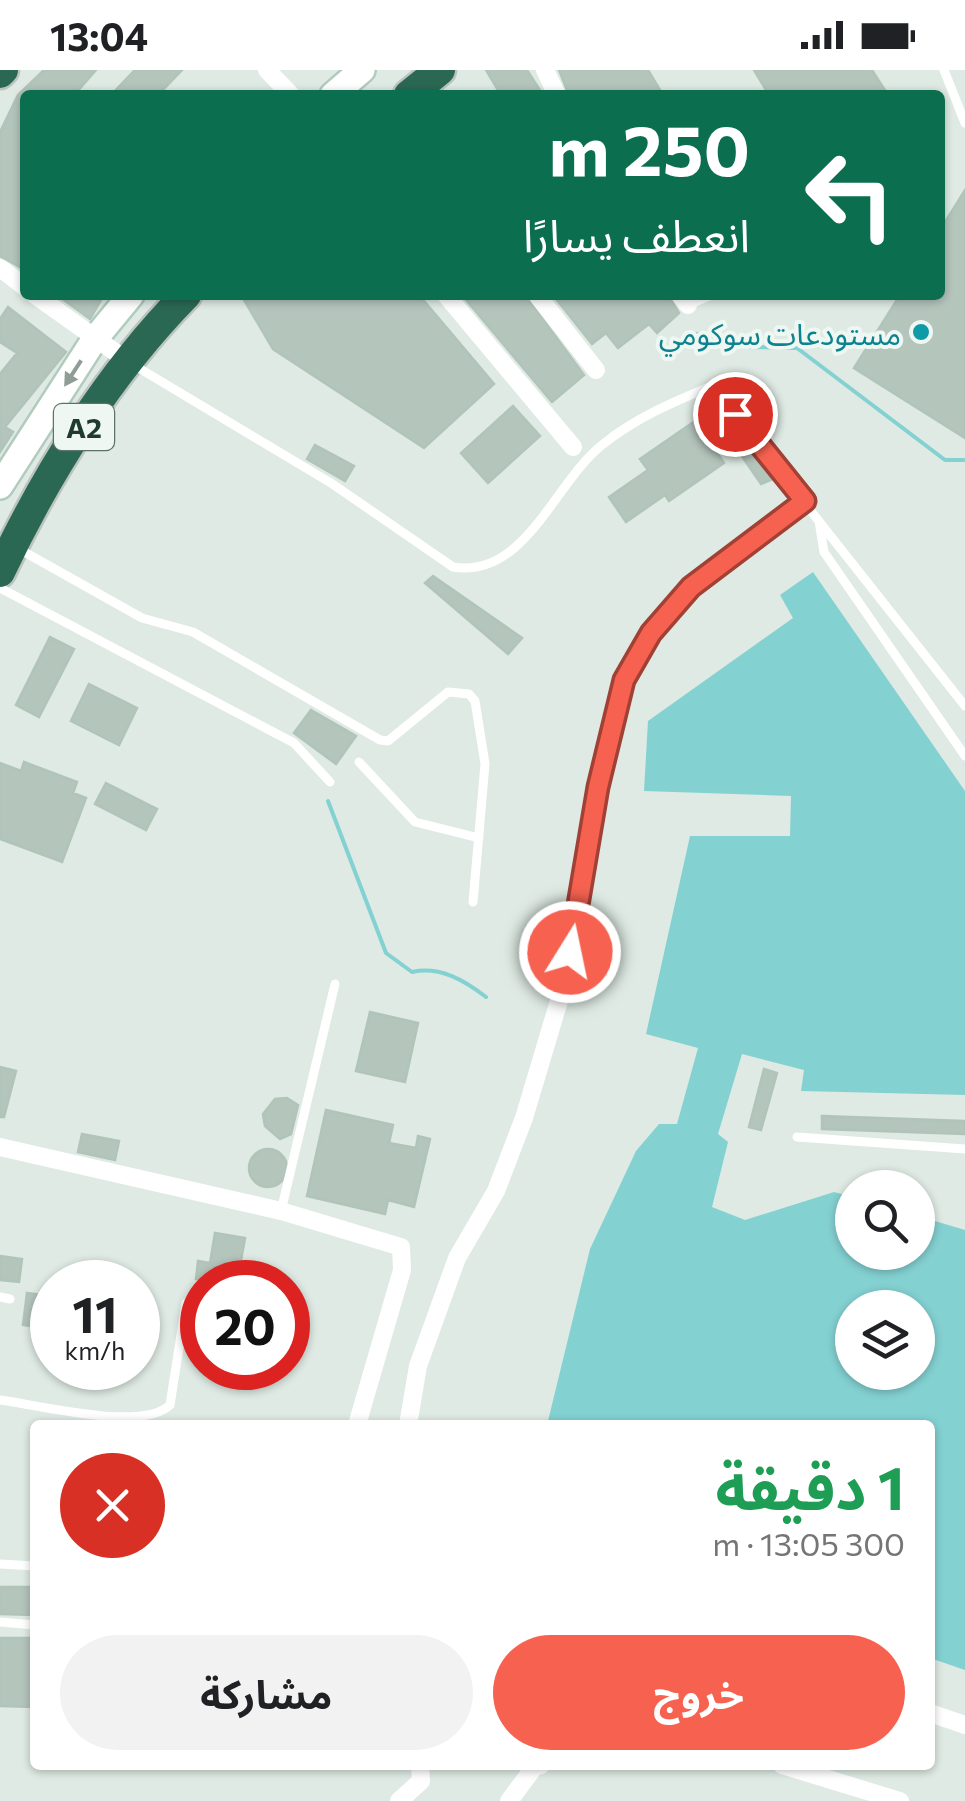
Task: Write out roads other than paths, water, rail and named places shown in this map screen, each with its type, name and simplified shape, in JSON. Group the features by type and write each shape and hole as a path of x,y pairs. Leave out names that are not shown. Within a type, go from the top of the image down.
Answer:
{"highway":[{"path":"416,90 440,70"},
{"name":"A2","path":"4,550 128,362 182,300"}],"street":[{"path":"267,70 286,90"},
{"path":"338,90 356,72"},
{"path":"0,268 20,283"},
{"path":"42,300 128,362"},
{"path":"0,486 94,340 127,300"},
{"path":"450,300 573,447"},
{"path":"540,300 596,370"},
{"path":"409,1420 418,1366 457,1258 496,1191 524,1118 564,984"},
{"path":"0,1147 281,1211 401,1247 402,1270 359,1420"},
{"path":"935,1714 965,1725"},
{"path":"399,1801 421,1781 420,1770"},
{"path":"509,1801 532,1770"},
{"path":"798,1770 900,1801"}],"lane":[{"path":"944,70 965,123"},
{"path":"128,362 331,483 453,567 490,568 513,550 598,448 661,407 712,386 965,706"},
{"path":"564,984 598,787 624,680 651,633 691,587 805,501"},
{"path":"818,518 824,552 965,756"},
{"path":"4,550 142,618 192,632 380,740 388,741 448,692 469,694 475,700 485,764 473,902"},
{"path":"0,588 294,742 330,782"},
{"path":"359,762 415,822 479,838"},
{"path":"281,1211 335,984"},
{"path":"798,1137 965,1150"},
{"path":"0,1400 128,1419 161,1414 170,1405 180,1341"},
{"path":"0,1564 30,1566"},
{"path":"0,1622 30,1624"}],"water":[{"path":"813,572 965,791 965,1095 801,1091 804,1070 742,1054 718,1134 728,1142 712,1207 745,1220 835,1192 835,1270 935,1270 935,1221 965,1230 965,1670 935,1660 935,1420 548,1420 590,1249 636,1151 659,1124 677,1124 698,1048 646,1034 690,836 790,836 791,796 644,791 648,721 793,618 780,595"}],"waterway":[{"path":"697,334 749,347 797,348 945,460 965,460"},
{"path":"328,801 386,953 412,972 432,971 451,976 486,997"}],"place":[{"name":"مستودعات سوكومي","path":"921,332"}]}
